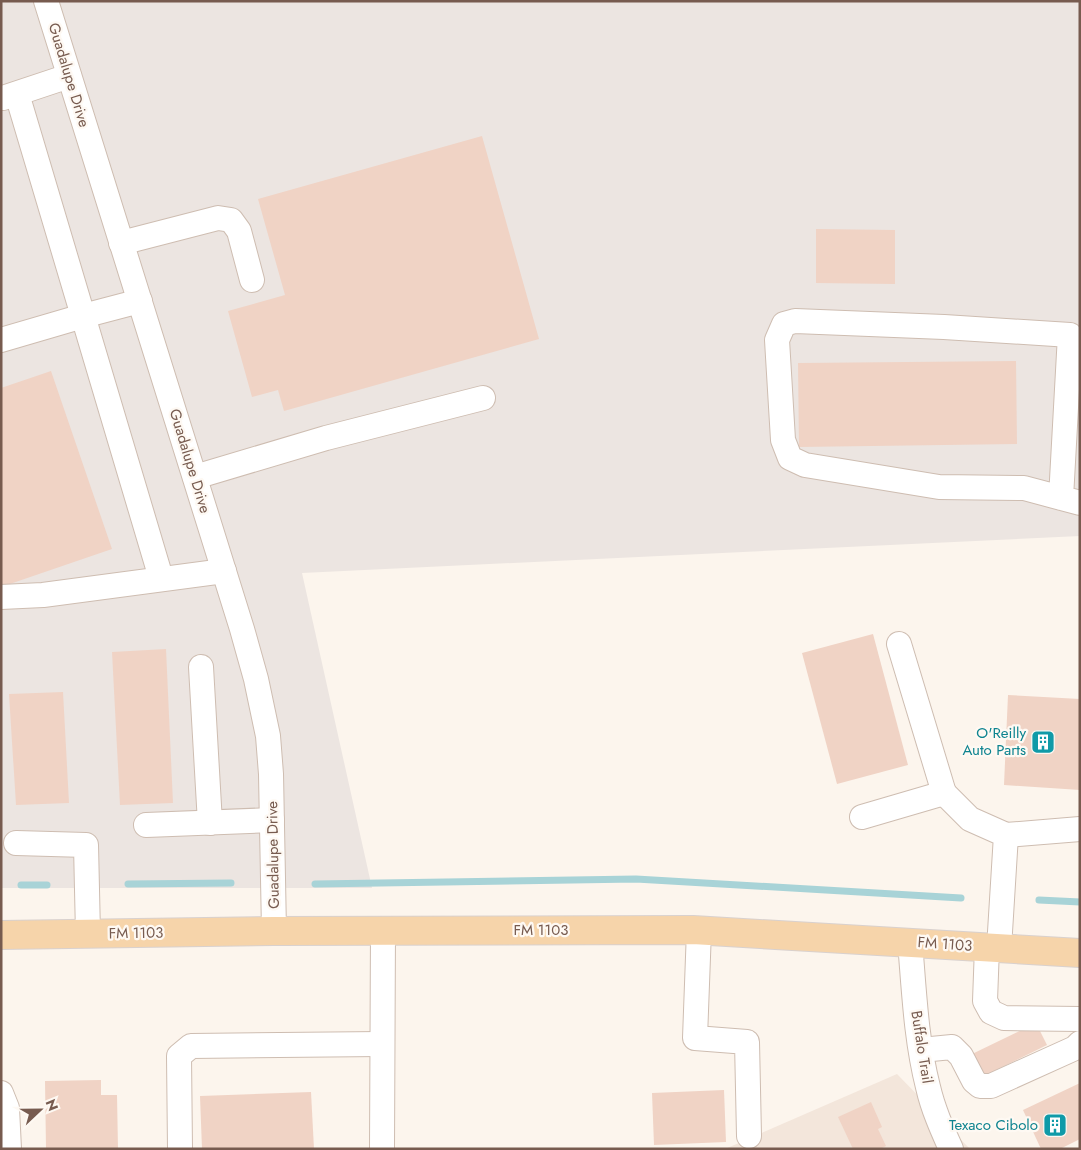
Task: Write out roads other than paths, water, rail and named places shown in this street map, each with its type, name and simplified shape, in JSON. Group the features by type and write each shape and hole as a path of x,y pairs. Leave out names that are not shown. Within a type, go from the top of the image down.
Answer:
{"main road":[{"name":"FM 1103","path":"1,936 274,931 699,930 1080,953"}],"street":[{"name":"Guadalupe Drive","path":"46,1 256,679 268,736 271,774 274,931"},
{"path":"69,76 9,96 83,316 160,578"},
{"path":"121,243 218,218 231,220 239,231 252,280"},
{"path":"1,340 140,301"},
{"path":"795,321 944,326 1070,335 1070,501 1024,488 939,487 805,465 790,458 783,440 777,340 784,324 795,321"},
{"path":"195,477 326,438 483,398"},
{"path":"1,597 43,595 224,571"},
{"path":"899,644 944,793 970,819 1006,835 1080,829"},
{"path":"201,667 210,822"},
{"path":"862,817 944,793"},
{"path":"146,825 272,820"},
{"path":"1006,835 986,1001 991,1012 1004,1018 1080,1019"},
{"path":"16,843 86,845 88,934"},
{"path":"699,930 695,1038 747,1042 749,1136"},
{"path":"382,931 382,1149"},
{"name":"Buffalo Trail","path":"910,942 918,1032 928,1087 939,1122 951,1149"},
{"path":"921,1050 952,1047 961,1056 974,1081 980,1086 991,1086 1074,1048 1080,1043"},
{"path":"180,1149 179,1056 191,1046 382,1044"},
{"path":"1,1093 7,1108 9,1149"}],"waterway":[{"path":"315,884 636,879 961,898"},
{"path":"128,884 231,883"},
{"path":"21,885 47,885"},
{"path":"1039,900 1080,902"}],"place":[{"name":"O'Reilly Auto Parts","path":"1043,742"},
{"name":"Texaco Cibolo","path":"1055,1125"}]}
